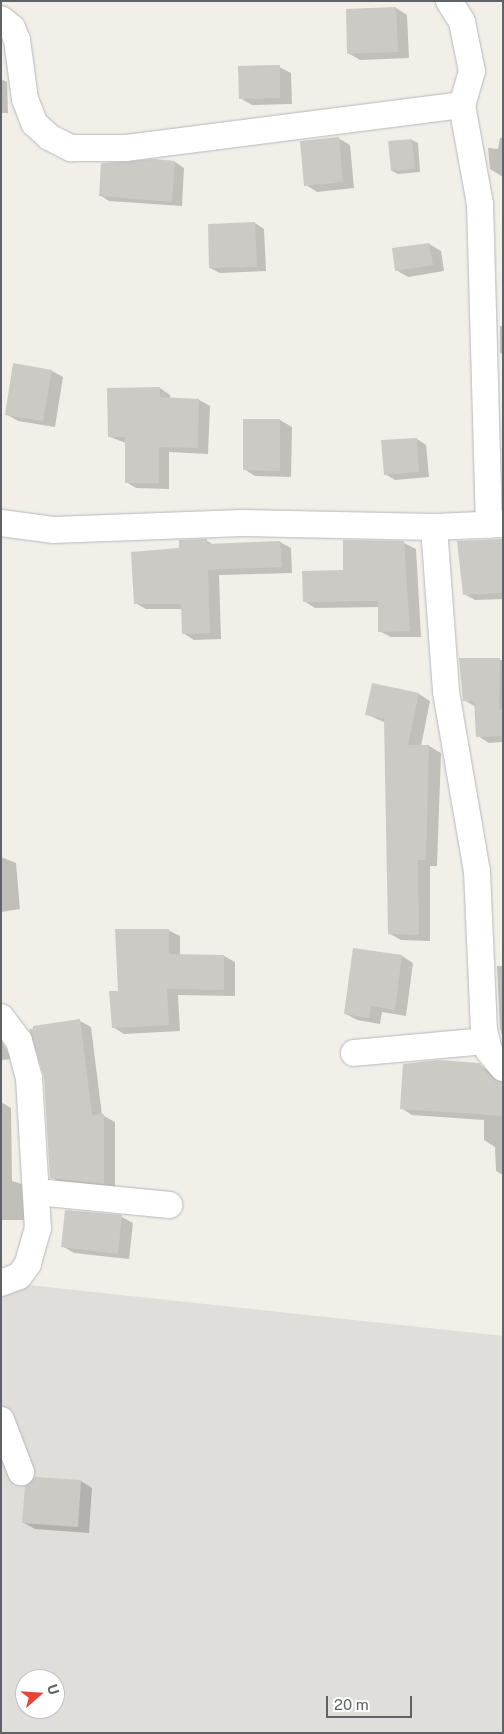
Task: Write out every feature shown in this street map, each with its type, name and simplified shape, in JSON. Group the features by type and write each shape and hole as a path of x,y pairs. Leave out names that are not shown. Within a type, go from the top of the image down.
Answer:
{"street":[{"path":"1,523 53,530 242,522 434,527 496,525 481,214 462,105 472,72 462,22 449,1"},
{"path":"4,13 17,40 25,99 34,123 48,137 72,148 126,148 462,105"},
{"path":"434,527 446,692 477,871 486,1041 495,1063 503,1068"},
{"path":"1,1016 9,1023 26,1058 37,1192 38,1228 28,1264 19,1276 1,1283"},
{"path":"354,1053 486,1041"},
{"path":"37,1192 169,1204"},
{"path":"1,1420 21,1472"}],"shaded area":[{"path":"1,1282 503,1336 503,1733 1,1733"}],"building":[{"path":"396,7 398,52 347,54 346,9"},
{"path":"280,65 280,98 239,99 238,66"},
{"path":"339,137 343,182 304,186 300,141"},
{"path":"412,139 415,169 391,171 388,141"},
{"path":"154,159 175,161 172,202 99,196 101,163"},
{"path":"255,222 257,267 209,268 208,224"},
{"path":"429,243 433,265 395,271 392,248"},
{"path":"13,363 52,370 43,421 5,415"},
{"path":"160,387 160,397 199,399 198,448 159,447 159,483 125,483 125,437 108,437 107,388"},
{"path":"243,419 280,419 280,471 243,470"},
{"path":"417,438 419,472 384,475 381,440"},
{"path":"207,539 207,544 280,541 282,567 208,570 210,633 182,634 181,604 134,604 131,552 179,548 179,540"},
{"path":"502,539 503,593 463,595 457,541"},
{"path":"343,540 404,541 410,631 378,632 378,601 303,602 302,571 343,570"},
{"path":"459,658 500,658 499,709 503,708 503,736 476,737 474,701 463,701"},
{"path":"372,683 419,693 408,745 429,745 426,860 418,860 419,935 388,934 384,719 365,715"},
{"path":"115,929 169,929 169,954 224,955 224,990 167,989 169,1025 112,1028 109,991 118,991"},
{"path":"353,948 402,955 395,1010 371,1006 369,1018 344,1014"},
{"path":"80,1019 92,1115 104,1114 104,1184 50,1178 44,1077 29,1029 33,1029 33,1026"},
{"path":"438,1060 479,1063 492,1078 503,1083 503,1116 400,1109 403,1064"},
{"path":"65,1210 122,1215 118,1254 61,1247"},
{"path":"35,1477 81,1480 78,1527 22,1523 25,1486"}]}
